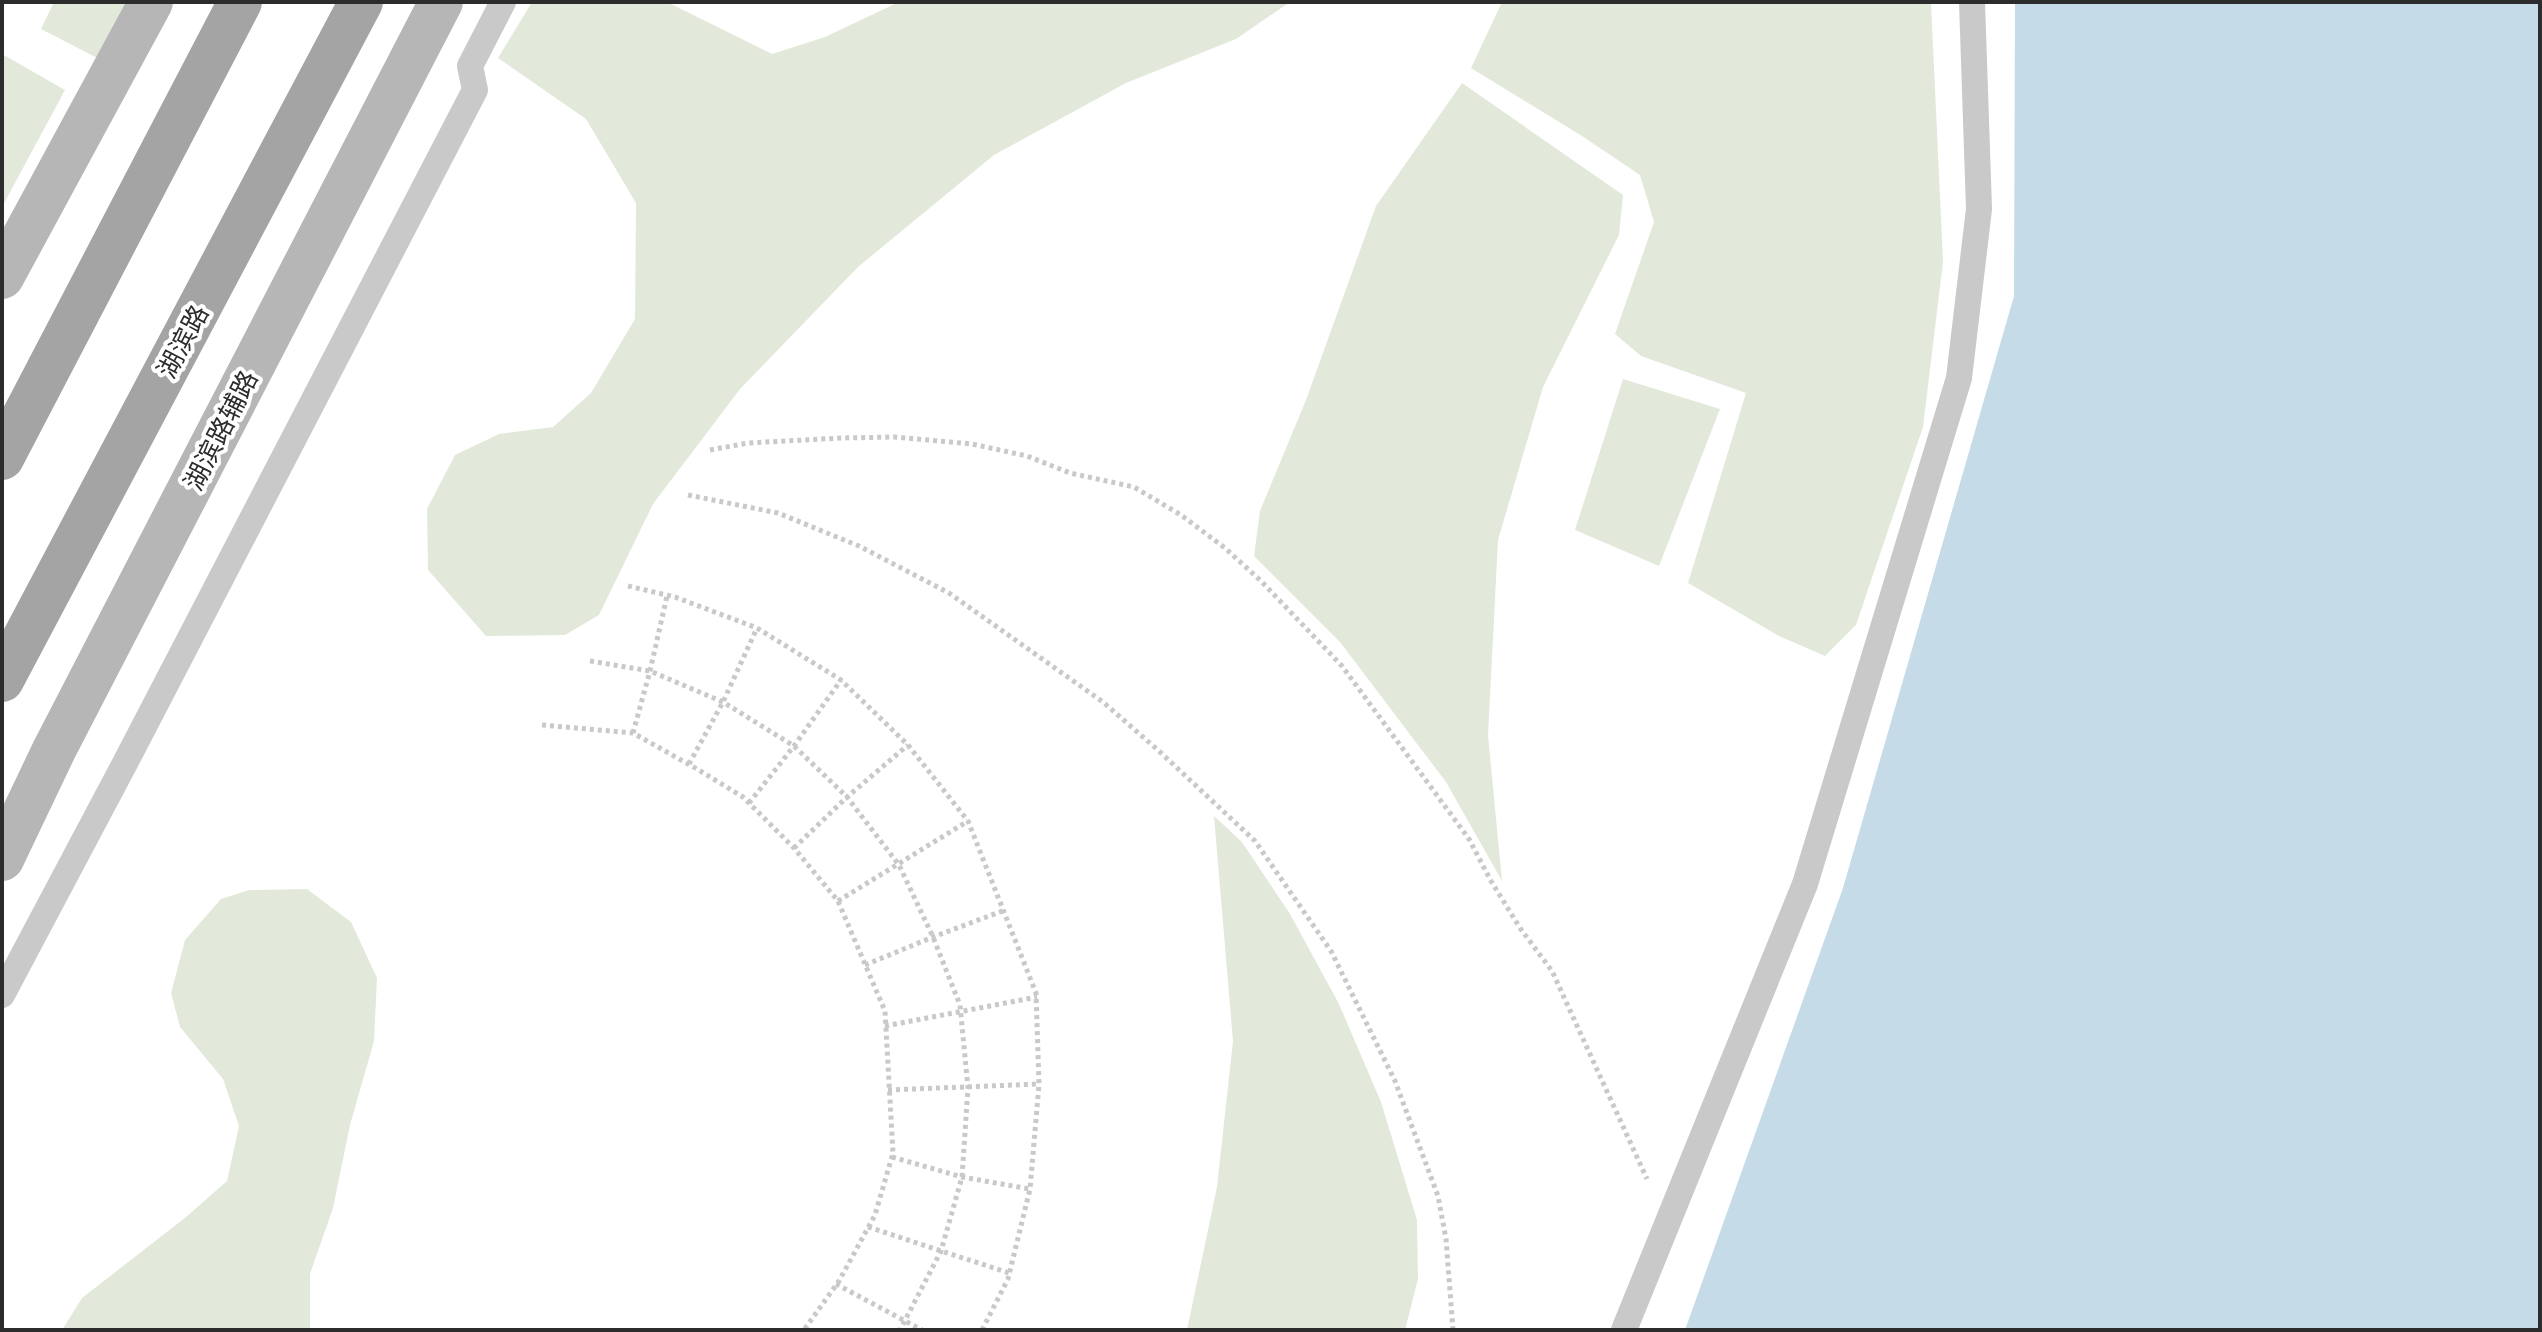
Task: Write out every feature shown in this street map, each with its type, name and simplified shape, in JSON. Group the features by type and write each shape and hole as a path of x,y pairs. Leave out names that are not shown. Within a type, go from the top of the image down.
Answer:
{"main road":[{"path":"2,458 240,2"},
{"name":"湖滨路","path":"2,680 361,2"}],"street":[{"path":"2,277 151,2"},
{"name":"湖滨路辅路","path":"2,859 61,736 441,2"}],"lane":[{"path":"2,995 475,90 470,66 503,2"},
{"path":"1624,1330 1805,884 1959,378 1979,209 1972,2"}],"path":[{"path":"710,450 748,443 855,437 972,444 1027,456 1070,473 1134,487 1181,515 1225,548 1271,590 1342,666 1469,839 1520,928 1552,971 1639,1158 1666,1224"},
{"path":"688,495 778,513 859,546 949,593 1103,702 1255,841 1331,951 1395,1081 1438,1196 1446,1239 1453,1330"},
{"path":"628,586 667,596 757,628 841,680 908,745 968,821 1037,997 1039,1084 1030,1189 1009,1273 982,1330"},
{"path":"633,733 667,596"},
{"path":"689,764 723,702 757,628"},
{"path":"590,661 650,671 723,702 794,746 847,797 899,865 933,937 961,1013 968,1088 962,1177 941,1251 900,1330"},
{"path":"749,803 841,680"},
{"path":"542,725 633,733 689,764 749,803 794,848 838,901 885,1011 892,1157 875,1215 836,1284 804,1330"},
{"path":"794,848 908,745"},
{"path":"838,901 968,821"},
{"path":"865,965 1005,910"},
{"path":"885,1026 1037,997"},
{"path":"888,1090 1039,1084"},
{"path":"892,1157 962,1177 1030,1189"},
{"path":"868,1227 1009,1273"},
{"path":"836,1284 922,1330"}],"green space":[{"path":"54,2 138,2 107,63 41,29"},
{"path":"532,2 667,2 772,54 825,37 899,2 1290,2 1236,39 1126,83 994,155 858,267 740,389 653,504 599,615 565,635 486,636 428,570 427,509 455,455 499,434 553,427 591,393 635,319 636,203 586,119 498,58"},
{"path":"1502,2 1931,2 1943,262 1923,427 1856,625 1825,656 1779,636 1688,583 1746,393 1641,356 1615,334 1654,222 1640,175 1471,68"},
{"path":"2,54 65,90 2,207"},
{"path":"1462,83 1623,195 1619,235 1543,387 1498,540 1488,735 1502,881 1446,782 1340,642 1254,556 1260,511 1306,400 1376,206"},
{"path":"1623,379 1720,409 1659,566 1575,530"},
{"path":"1214,816 1242,842 1290,914 1339,1004 1381,1102 1417,1220 1418,1279 1405,1330 1187,1330 1217,1187 1233,1041"},
{"path":"307,889 351,922 377,978 374,1041 350,1125 333,1208 310,1274 310,1330 62,1330 82,1298 227,1181 239,1126 223,1079 180,1027 171,993 185,940 221,899 249,890"}],"water":[{"path":"2015,2 2540,2 2540,1330 1685,1330 1843,888 2014,296"}]}
